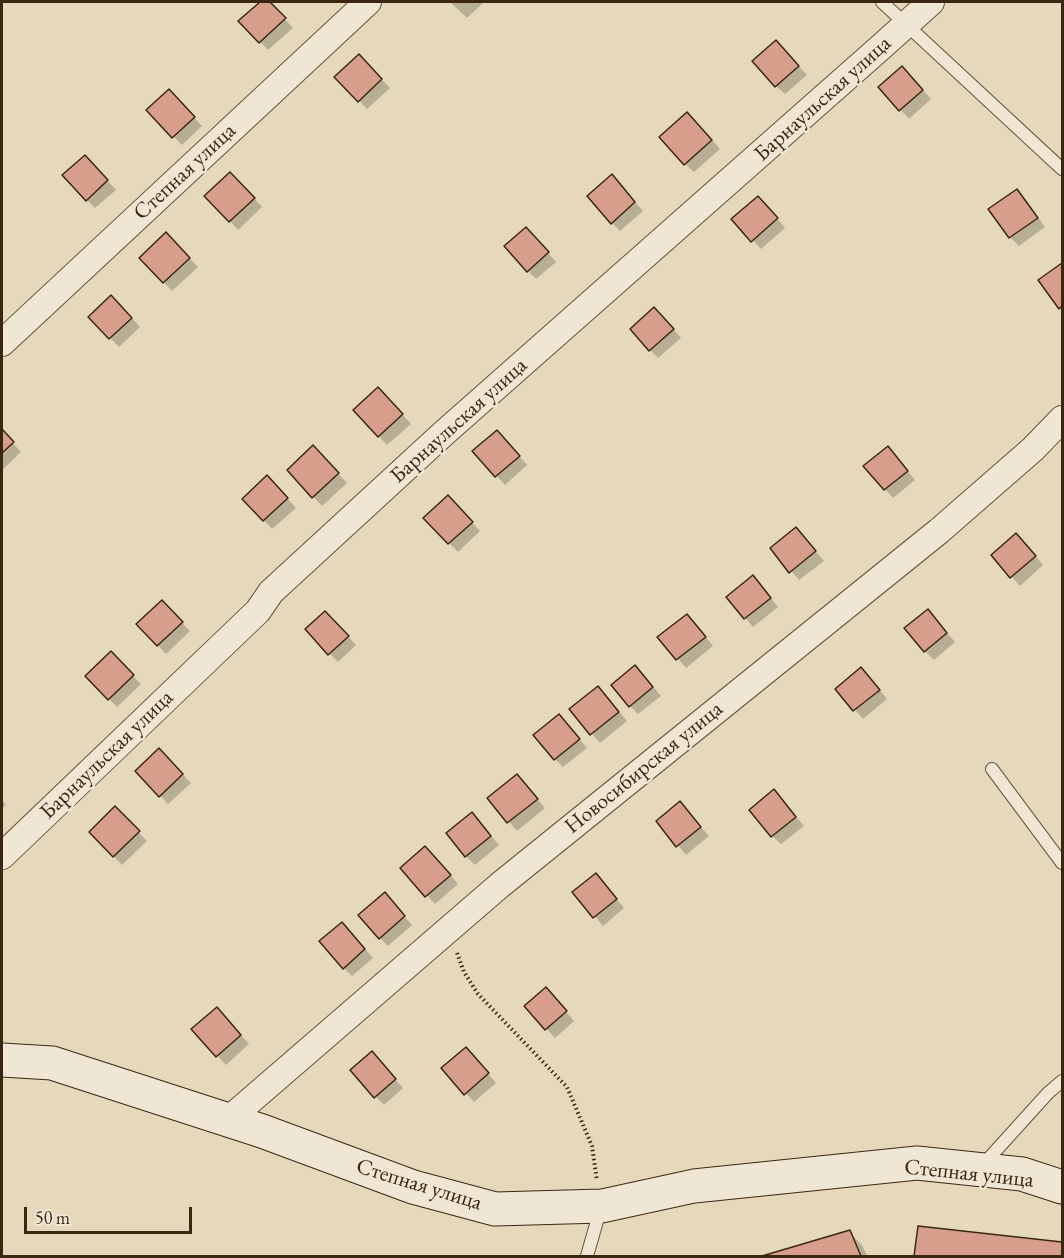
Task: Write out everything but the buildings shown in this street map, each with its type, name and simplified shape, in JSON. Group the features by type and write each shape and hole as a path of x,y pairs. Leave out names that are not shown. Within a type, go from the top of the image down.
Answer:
{"main road":[{"name":"Степная улица","path":"2,1060 52,1063 262,1131 413,1187 495,1209 602,1206 694,1186 916,1163 1022,1174 1062,1187"}],"street":[{"name":"Степная улица","path":"2,343 368,2"},
{"name":"Барнаульская улица","path":"2,856 258,611 271,592 453,425 931,2"},
{"name":"Новосибирская улица","path":"228,1120 509,877 939,531 1033,449 1062,419"}],"lane":[{"path":"882,2 1062,169"},
{"path":"992,769 1062,863"},
{"path":"978,1170 1048,1093 1062,1081"},
{"path":"587,1257 602,1206"}],"path":[{"path":"449,929 464,972 478,994 567,1088 592,1146 602,1206"}]}
